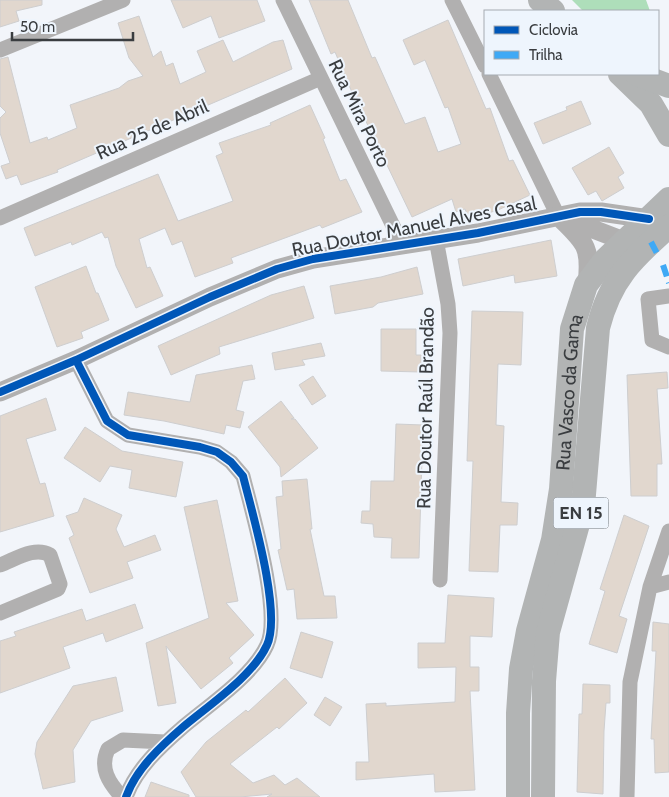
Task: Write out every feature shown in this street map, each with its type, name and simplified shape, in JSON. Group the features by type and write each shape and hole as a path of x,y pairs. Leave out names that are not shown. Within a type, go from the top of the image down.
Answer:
{"main road":[{"path":"540,0 552,10"},
{"path":"621,75 651,104 669,135"},
{"path":"641,75 669,86"},
{"name":"Rua Vasco da Gama","path":"543,797 544,681 548,632 583,506 598,328 604,305 613,287 628,264 656,229 669,199"},
{"name":"Rua Vasco da Gama","path":"518,797 518,713 521,669 528,631 553,540 561,489 572,329 586,285 605,260 624,241 656,229"}],"street":[{"path":"0,50 123,0"},
{"name":"Rua Mira Porto","path":"283,0 396,232 400,244"},
{"path":"452,0 484,64"},
{"path":"489,75 558,216"},
{"name":"Rua 25 de Abril","path":"0,218 321,78"},
{"name":"Rua Doutor Manuel Alves Casal","path":"0,392 76,360 210,296 277,269 313,259 436,239 580,212 601,212 656,229"},
{"name":"Rua Doutor Manuel Alves Casal","path":"558,216 624,241"},
{"name":"Rua Doutor Manuel Alves Casal","path":"558,216 582,240 588,250 590,261 586,285"},
{"path":"598,328 597,306 602,292 625,258 624,241 618,216"},
{"name":"Rua Doutor Raúl Brandão","path":"436,239 448,304 450,333 440,580"},
{"path":"669,296 648,299 652,340 669,347"},
{"path":"76,360 107,421 128,435 208,449 231,462 243,476 253,515 271,605 271,625 268,643 248,671 165,742 130,785 124,797 112,786 106,775 104,764 108,749 123,740 165,742"},
{"path":"627,797 630,682 650,587 669,531"},
{"path":"0,565 35,551 43,551 50,555 60,577 60,584 58,589 0,613"},
{"path":"650,587 669,582"}],"green space":[{"path":"572,0 646,0 650,10 582,10"}],"building":[{"path":"0,0 42,0 42,5 16,11 19,21 0,27"},
{"path":"171,0 257,0 265,21 219,38 211,16 183,28"},
{"path":"309,0 348,0 372,58 375,57 405,124 425,117 438,152 461,144 448,107 445,108 425,60 414,65 403,40 448,20 486,109 490,108 509,161 513,160 530,195 498,210 469,219 465,209 456,212 452,199 412,217 359,109 335,52 331,54"},
{"path":"139,16 153,57 161,51 166,66 173,63 180,84 206,72 197,51 223,40 233,62 273,42 283,40 292,69 57,170 58,172 21,185 17,175 6,179 1,166 10,163 0,133 0,118 6,112 0,106 0,59 8,57 30,143 47,137 48,140 77,128 70,105 119,88 128,81 143,76 129,58 118,23"},
{"path":"581,101 591,124 543,144 534,123 567,110 566,107"},
{"path":"310,105 325,138 323,139 340,181 346,179 362,212 322,228 320,225 231,258 233,263 195,277 182,241 172,245 165,228 139,239 147,268 150,267 163,296 136,308 116,266 108,237 105,238 102,232 72,245 71,242 35,256 24,228 158,174 178,221 233,201 216,156 223,153 219,143 271,125 270,123"},
{"path":"609,147 624,173 618,177 624,188 602,201 596,191 588,195 572,168"},
{"path":"551,240 557,276 515,283 514,275 463,286 458,259"},
{"path":"86,266 109,320 81,332 83,338 57,347 35,287"},
{"path":"417,267 423,294 378,303 373,307 335,314 330,286 381,277"},
{"path":"304,286 314,318 219,347 220,354 171,375 158,346 271,295"},
{"path":"472,311 523,312 521,365 498,364 496,425 504,426 501,502 518,503 517,525 500,525 498,572 469,571 473,461 467,461"},
{"path":"381,329 416,329 416,355 421,355 421,372 381,371"},
{"path":"321,343 325,356 302,360 305,365 275,370 272,353"},
{"path":"252,365 255,379 243,381 236,410 244,412 240,428 226,425 224,434 164,421 124,415 128,392 190,402 196,375"},
{"path":"667,372 668,388 657,389 662,464 657,464 657,496 631,496 627,375"},
{"path":"313,376 326,396 312,405 299,385"},
{"path":"46,398 56,430 26,439 40,484 45,483 54,516 0,532 0,416"},
{"path":"281,401 294,418 291,419 295,419 318,448 281,477 280,467 248,427"},
{"path":"396,424 423,425 419,558 391,558 392,538 374,537 373,524 361,523 362,511 370,511 371,481 394,481"},
{"path":"85,427 122,451 183,462 176,497 129,488 132,470 110,466 100,482 64,458"},
{"path":"307,479 312,529 310,529 324,596 335,596 337,618 297,619 294,589 287,590 278,550 281,549 276,497 283,496 282,481"},
{"path":"84,498 122,515 116,529 124,547 155,535 161,550 127,562 133,578 90,593 69,538 74,535 66,516 78,512"},
{"path":"217,500 238,601 226,603 254,635 229,658 233,663 201,689 166,646 176,703 158,706 146,643 209,618 184,507"},
{"path":"624,515 649,526 619,616 627,619 617,653 589,644 605,591 600,589"},
{"path":"448,595 494,598 492,637 470,636 470,667 479,667 479,691 470,691 475,790 435,792 434,774 356,780 356,762 369,762 366,704 386,703 386,706 455,702 456,667 418,668 418,643 445,643"},
{"path":"135,604 143,628 106,642 103,633 63,647 70,668 0,693 0,641 16,636 14,632 82,609 86,621"},
{"path":"653,622 669,624 669,772 655,773 654,739 651,739 656,651 652,651"},
{"path":"301,632 333,642 322,678 290,668"},
{"path":"116,677 123,711 91,721 73,750 75,782 43,789 35,754 37,742 73,686"},
{"path":"285,678 307,703 279,729 277,727 230,764 253,783 274,775 285,785 297,778 320,797 267,797 272,794 240,797 196,797 181,772 206,742 246,710 248,712"},
{"path":"583,684 610,685 610,703 606,703 604,731 603,794 577,792 579,714 582,714"},
{"path":"325,697 342,707 330,726 314,715"},
{"path":"151,782 189,795 189,797 145,797"}],"marked path":[{"path":"651,242 659,257"},
{"path":"663,265 669,283"}],"cycle path":[{"path":"0,392 76,360 210,297 277,269 313,259 478,233 580,212 601,212 649,219"},
{"path":"76,360 107,421 128,435 200,447 217,452 231,462 243,476 259,537 271,610 271,630 267,645 252,668 158,750 136,777 126,797"}]}
